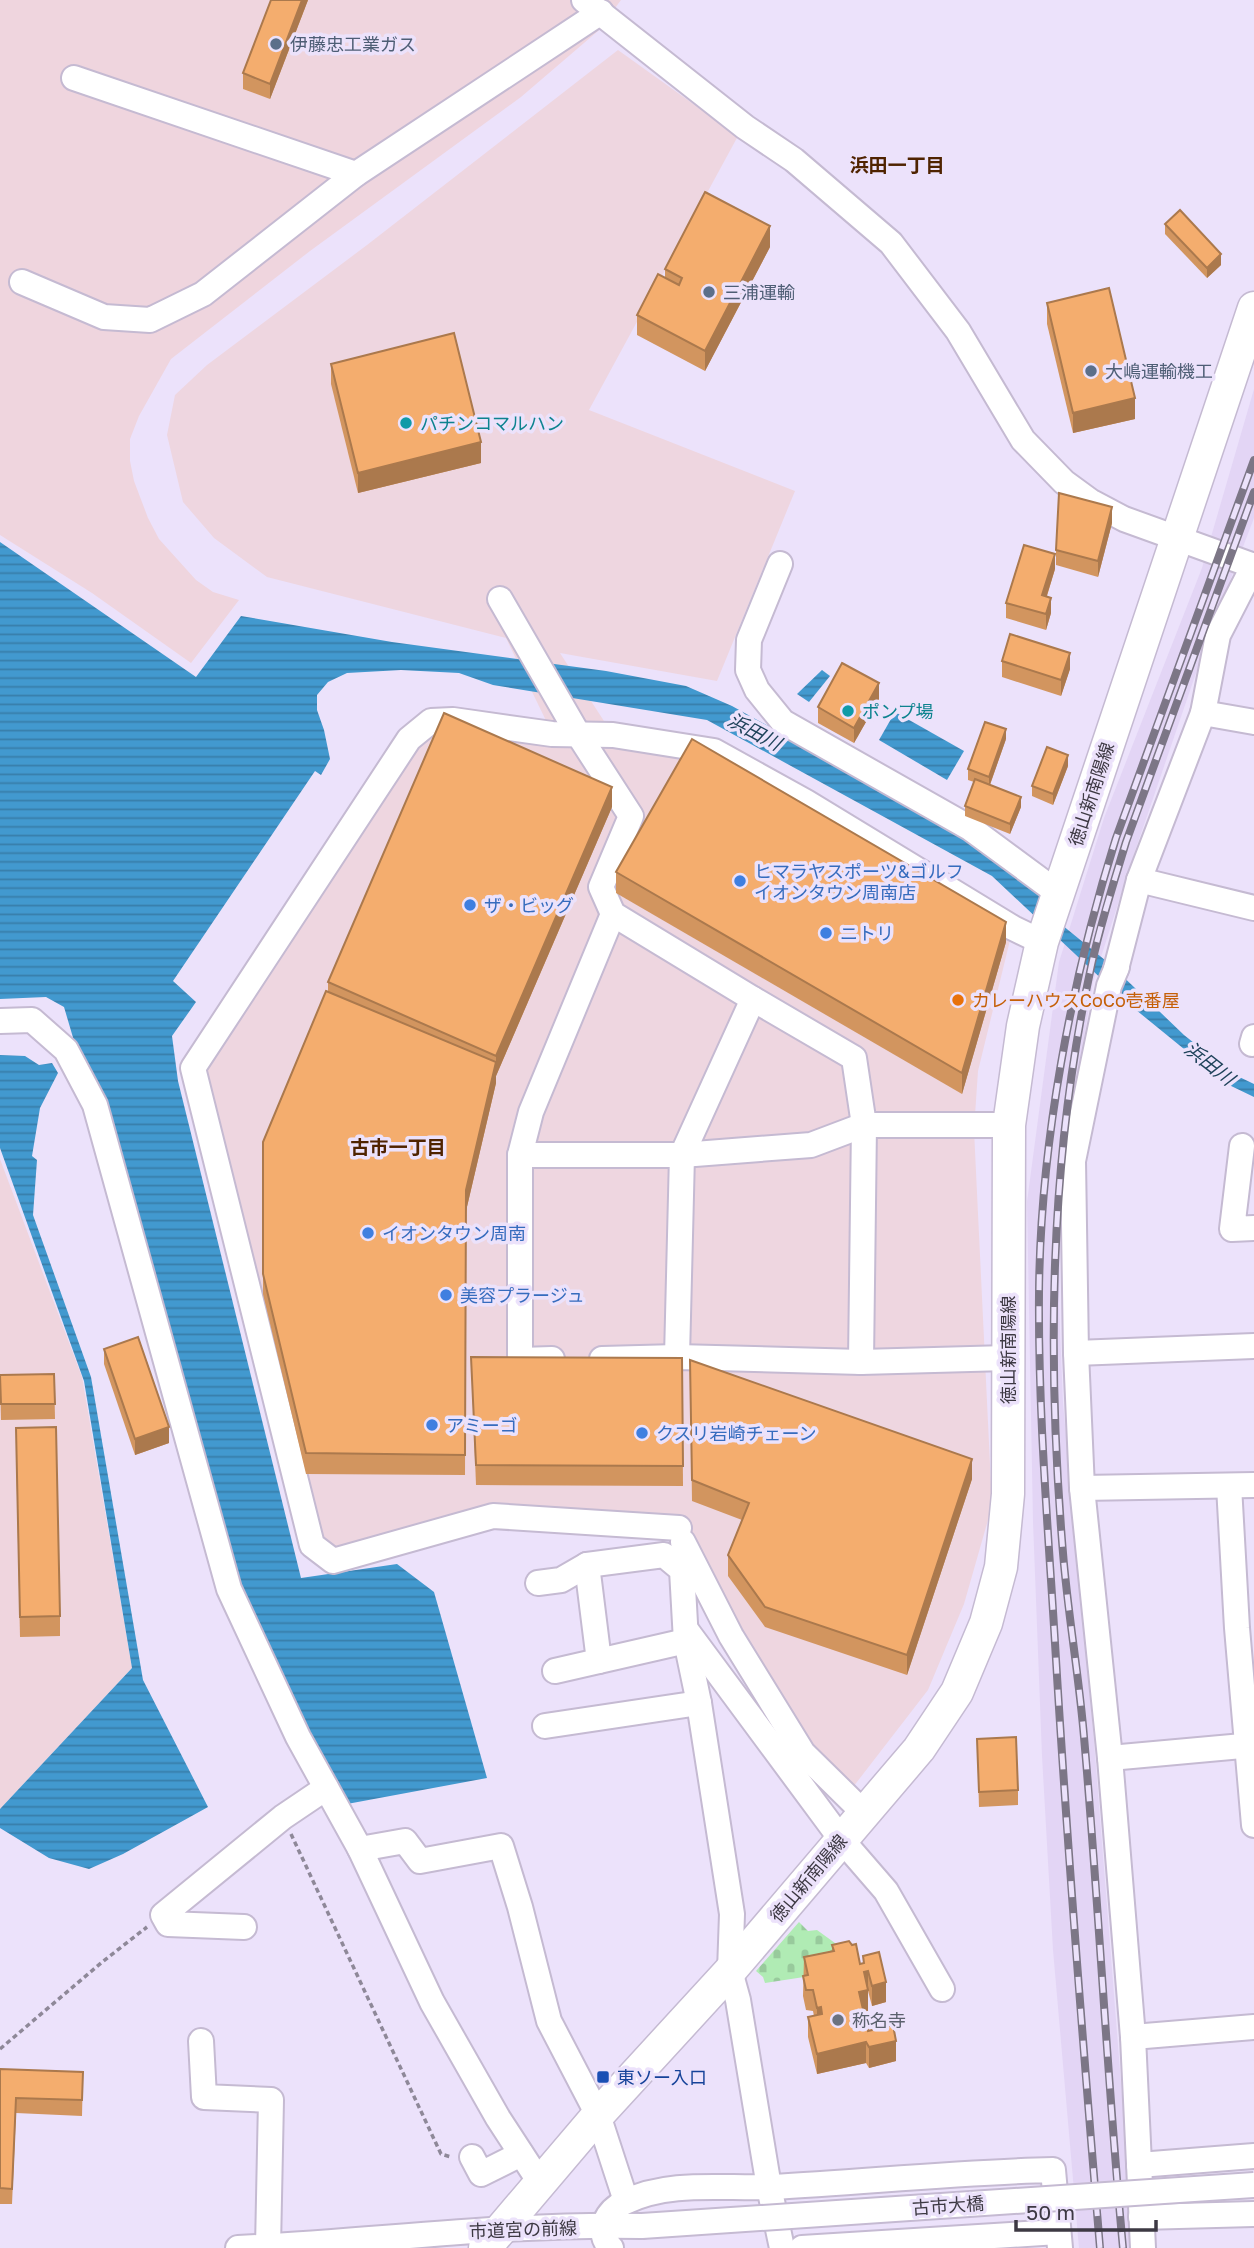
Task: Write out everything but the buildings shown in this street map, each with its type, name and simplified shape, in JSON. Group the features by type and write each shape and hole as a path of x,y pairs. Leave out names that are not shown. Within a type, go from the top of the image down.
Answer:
{"main road":[{"name":"徳山新南陽線","path":"492,2239 598,2115 730,1971 919,1749 957,1692 986,1623 1001,1567 1008,1494 1009,1125 1023,1026 1050,917 1254,308"}],"street":[{"path":"22,282 104,317 149,320 203,294 356,174 593,6 745,127 794,160 891,243 958,331 1023,440 1064,482 1090,501 1124,519 1254,566 1218,635 1203,713 1139,880 1114,974 1073,1161 1076,1353 1082,1488 1110,1758 1133,2038 1143,2248"},
{"path":"74,78 356,174"},
{"path":"780,564 749,640 748,670 757,690 783,722 970,828 1050,917 1013,928 806,802 714,751 613,735 552,734 453,720 431,721 409,739 193,1068 312,1545 333,1561 492,1517 681,1535 732,1636 803,1752 864,1813"},
{"path":"500,599 578,734 631,816 601,887 613,914 854,1058 864,1125 861,1362"},
{"path":"1203,713 1254,722"},
{"path":"1139,880 1254,908"},
{"path":"613,914 531,1112 520,1155 520,1360 677,1357 861,1362 1007,1359"},
{"path":"677,1357 682,1155 753,999"},
{"path":"0,1021 32,1020 66,1050 95,1105 229,1589 298,1737 360,1850 432,2002 498,2118 541,2184"},
{"path":"520,1155 682,1155 811,1145 864,1125 1009,1125"},
{"path":"1242,1146 1232,1229 1254,1228"},
{"path":"1076,1353 1254,1346"},
{"path":"1082,1488 1254,1485"},
{"path":"1228,1486 1237,1628 1251,1746 1254,1825"},
{"path":"538,1583 561,1580 587,1565 664,1555 682,1570 686,1634 732,1914 730,1971 738,2000 769,2187 782,2248"},
{"path":"587,1565 599,1661"},
{"path":"555,1671 599,1661 686,1634"},
{"path":"686,1634 841,1839 886,1891 942,1989"},
{"path":"545,1726 699,1703"},
{"path":"1110,1758 1251,1746"},
{"path":"244,1927 167,1924 163,1915 283,1817 326,1788"},
{"path":"360,1850 405,1842 419,1861 501,1846 520,1907 549,2021 598,2115 626,2201"},
{"path":"1133,2038 1254,2027"},
{"path":"201,2041 204,2097 271,2100 268,2247"},
{"path":"472,2157 481,2174 522,2154"},
{"path":"1139,2165 1254,2156"},
{"path":"607,2237 609,2211 626,2201 663,2190 769,2187 1053,2170 1059,2240 802,2248"},
{"name":"古市大橋","path":"642,2226 1254,2185"},
{"path":"1141,2217 1254,2214"},
{"name":"市道宮の前線","path":"238,2248 445,2232 492,2239 607,2237 642,2226"}],"path":[{"path":"283,1817 441,2154 462,2160 472,2157"},
{"path":"0,2049 101,1963 163,1915"}],"shaded area":[{"path":"0,0 621,0 598,31 521,97 310,251 171,359 139,416 130,439 134,481 159,539 196,580 213,592 239,600 191,663 92,593 0,535"},
{"path":"618,50 738,136 589,410 795,491 717,681 560,653 613,735 714,751 1013,928 978,1071 974,1130 992,1506 964,1604 928,1690 850,1791 804,1746 679,1528 493,1516 333,1561 312,1545 193,1068 431,721 552,733 506,638 267,577 214,538 183,502 167,435 175,395 207,365"},
{"path":"1254,389 1254,518 1207,641 1093,982 1067,1146 1061,1216 1059,1304 1063,1403 1094,1741 1134,2248 1079,2248 1053,1950 1042,1756 1033,1522 1027,1202 1059,962 1104,818 1202,568"},
{"path":"0,1159 82,1377 132,1668 0,1809"}],"green space":[{"path":"799,1922 808,1931 817,1930 857,1959 804,1977 765,1983 756,1971"}],"water":[{"name":"浜田川","path":"0,542 196,677 241,616 392,642 606,671 686,686 732,706 966,835 1037,890 1062,925 1111,965 1184,1035 1233,1074 1254,1084 1254,1097 1227,1084 1125,1001 992,876 707,720 493,685 459,673 401,670 347,673 328,682 317,695 317,710 330,759 321,775 315,771 173,981 196,1002 172,1036 178,1081 301,1578 397,1564 434,1592 487,1778 347,1804 235,1587 64,1007 46,997 0,999"},
{"path":"822,670 830,676 809,702 797,694"},
{"path":"895,712 964,751 947,780 879,740"},
{"path":"0,1055 25,1056 39,1065 52,1063 58,1073 40,1108 32,1156 37,1160 33,1215 91,1377 143,1680 208,1807 123,1854 89,1869 49,1858 0,1828 0,1809 132,1668 84,1381 0,1148"}],"railway":[{"path":"1100,2248 1070,1870 1044,1469 1039,1294 1045,1180 1061,1063 1085,948 1100,892 1116,838 1254,460"},
{"path":"1123,2248 1084,1737 1065,1576 1058,1480 1054,1335 1059,1189 1076,1044 1102,923 1126,842 1254,492"}],"place":[{"name":"伊藤忠工業ガス","path":"276,44"},
{"name":"三浦運輸","path":"709,292"},
{"name":"大嶋運輸機工","path":"1091,371"},
{"name":"パチンコマルハン","path":"406,423"},
{"name":"ポンプ場","path":"848,711"},
{"name":"ヒマラヤスポーツ&ゴルフ イオンタウン周南店","path":"740,881"},
{"name":"ザ・ビッグ","path":"470,905"},
{"name":"ニトリ","path":"826,933"},
{"name":"カレーハウスCoCo壱番屋","path":"958,1000"},
{"name":"イオンタウン周南","path":"368,1233"},
{"name":"美容プラージュ","path":"446,1295"},
{"name":"アミーゴ","path":"432,1425"},
{"name":"クスリ岩崎チェーン","path":"642,1433"},
{"name":"称名寺","path":"838,2020"},
{"name":"東ソー入口","path":"603,2077"}],"district":[{"name":"浜田一丁目","path":"897,164"},
{"name":"古市一丁目","path":"398,1146"}]}
